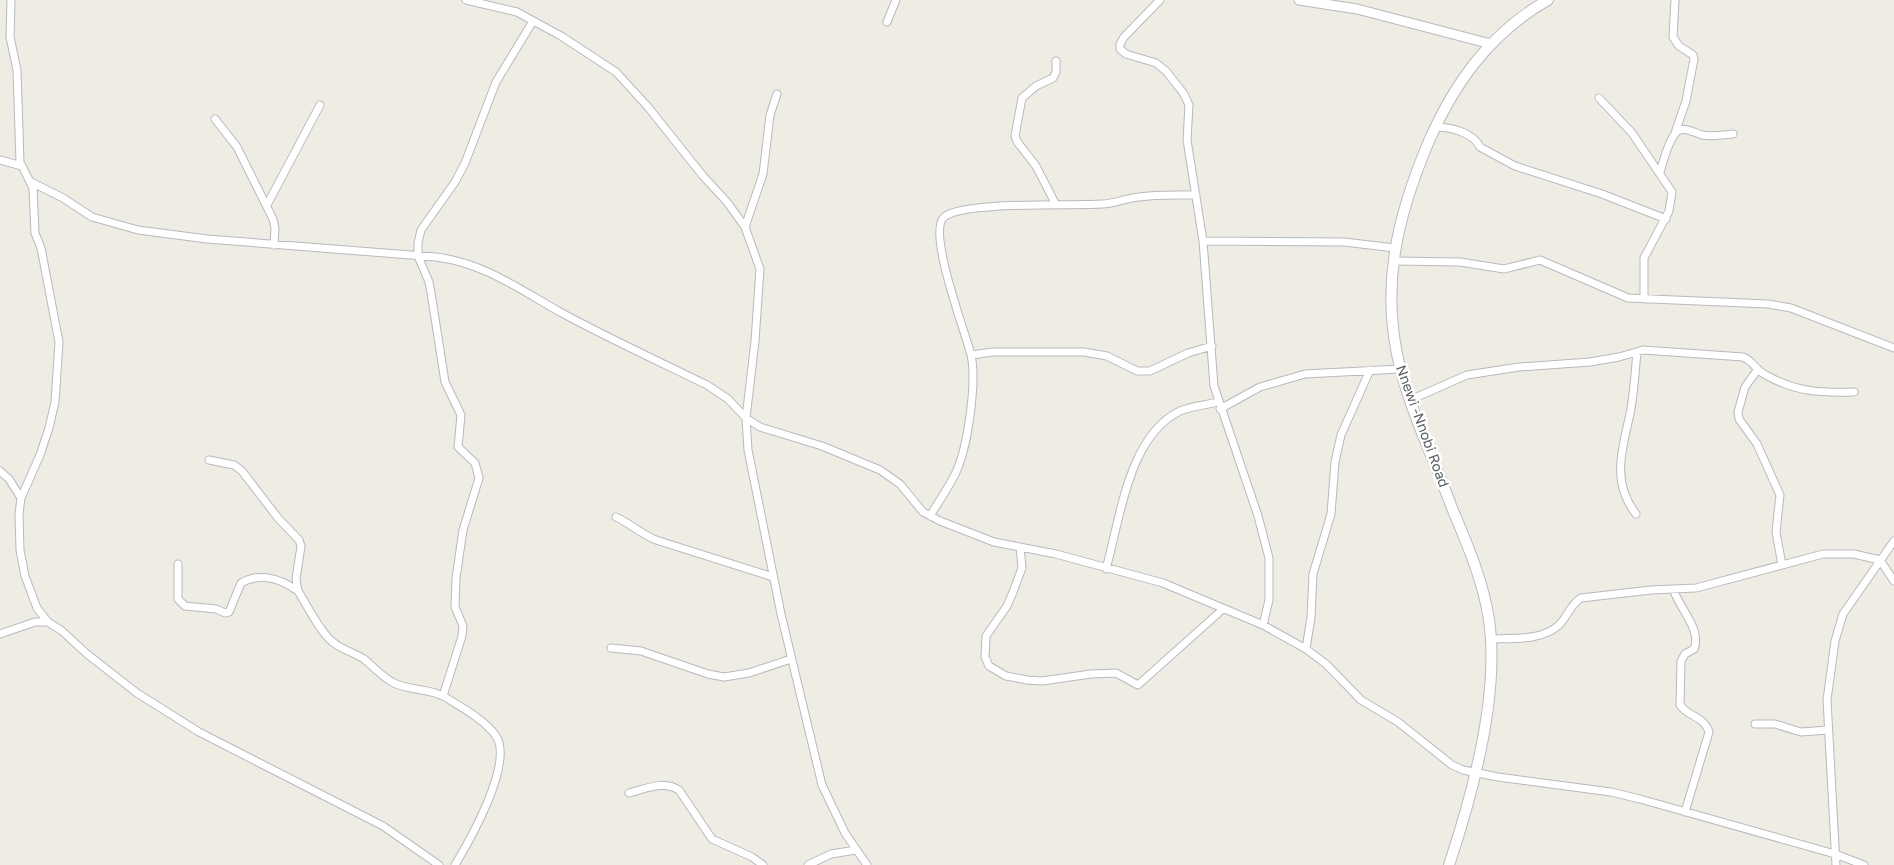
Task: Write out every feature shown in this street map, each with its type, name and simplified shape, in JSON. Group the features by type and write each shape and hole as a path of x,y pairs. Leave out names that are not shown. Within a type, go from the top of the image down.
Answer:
{"main road":[{"name":"Nnewi -Nnobi Road","path":"1449,865 1476,772 1488,704 1489,621 1480,581 1410,400 1400,369 1391,323 1391,277 1395,248 1409,187 1435,127 1456,86 1491,44 1509,28 1548,0"}],"street":[{"path":"12,0 10,37 17,70 22,166 31,182 34,195 35,233 41,248 59,342 55,402 49,428 40,455 21,498 20,550 25,576 37,608 48,622 62,631 87,654 137,693 199,732 383,826 439,865"},
{"path":"466,0 517,12 616,72 648,107 703,176 727,202 745,227 760,269 755,341 746,418 748,450 791,658 822,786 832,808 856,850 867,865"},
{"path":"887,22 896,0"},
{"path":"1160,0 1124,36 1120,49 1126,54 1156,63 1166,71 1184,94 1189,105 1187,140 1203,242 1212,346 1212,374 1219,405 1258,516 1269,558 1269,600 1263,624"},
{"path":"1298,0 1341,3 1491,44"},
{"path":"1660,172 1686,101 1694,59 1690,52 1675,42 1673,30 1675,0"},
{"path":"443,696 462,636 463,626 455,607 456,578 463,530 479,478 475,463 458,448 461,415 445,382 429,282 418,256 421,230 462,169 496,82 507,60 533,21"},
{"path":"1055,203 1036,166 1018,143 1015,136 1022,98 1036,86 1053,78 1056,72 1056,61"},
{"path":"745,227 763,174 770,115 777,94"},
{"path":"1599,98 1632,133 1672,192 1672,203 1666,219 1644,258 1644,299"},
{"path":"267,205 320,105"},
{"path":"215,119 237,147 267,205 275,228 274,245"},
{"path":"1435,127 1450,127 1477,140 1480,147 1515,166 1625,202 1666,219"},
{"path":"1675,133 1685,129 1702,135 1733,134"},
{"path":"0,160 22,166"},
{"path":"31,182 63,198 92,217 111,224 171,235 454,260 484,269 515,284 559,312 707,385 728,399 746,418 770,432 822,446 880,470 900,484 917,506 930,516 971,534 1163,583 1263,624 1306,649 1326,664 1361,700 1412,732 1440,758 1452,765 1476,772 1611,792 1835,854 1864,865"},
{"path":"930,516 957,469 972,401 974,382 971,355 947,273 939,234 942,218 948,214 969,210 1055,203 1104,204 1146,196 1196,195"},
{"path":"1203,242 1344,242 1395,248"},
{"path":"1393,261 1460,262 1504,269 1540,260 1628,298 1768,304 1791,308 1894,348"},
{"path":"971,355 1002,352 1084,352 1107,356 1137,371 1150,371 1188,353 1212,346"},
{"path":"1410,400 1467,375 1519,367 1590,362 1642,350 1743,357 1750,360 1758,369 1804,391 1814,393 1854,392"},
{"path":"1636,514 1622,493 1621,468 1622,442 1631,406 1637,352"},
{"path":"1106,569 1122,502 1145,444 1178,412 1219,405 1260,386 1305,374 1400,369"},
{"path":"1758,369 1745,387 1738,412 1739,419 1756,444 1780,495 1776,532 1782,565"},
{"path":"1306,649 1311,617 1313,574 1331,514 1336,462 1341,435 1370,370"},
{"path":"209,460 234,465 242,471 278,518 298,540 301,546 296,579 298,591 325,634 335,644 364,659 395,683 443,696 483,723 496,735 501,754 486,803 468,845 455,865"},
{"path":"0,471 9,479 21,498"},
{"path":"616,517 650,538 773,576"},
{"path":"1836,865 1827,700 1835,641 1843,614 1894,541"},
{"path":"1020,547 1022,568 1007,606 989,629 984,645 985,657 989,666 1006,676 1042,682 1091,674 1116,673 1138,684 1223,608"},
{"path":"1490,639 1538,636 1550,632 1560,624 1572,605 1581,598 1651,590 1674,591 1696,588 1823,554 1854,554 1880,560 1894,581"},
{"path":"178,564 177,592 180,603 185,606 216,609 225,613 229,612 241,583 256,578 270,578 298,591"},
{"path":"1674,591 1682,611 1696,634 1694,649 1685,654 1681,661 1680,705 1687,712 1702,719 1709,732 1685,812"},
{"path":"0,634 35,622 48,622"},
{"path":"611,648 641,651 708,674 724,677 749,673 791,658"},
{"path":"1755,724 1775,724 1801,732 1828,730"},
{"path":"629,794 654,786 674,787 679,790 712,840 752,857 763,865"},
{"path":"808,865 831,854 856,850"}]}
